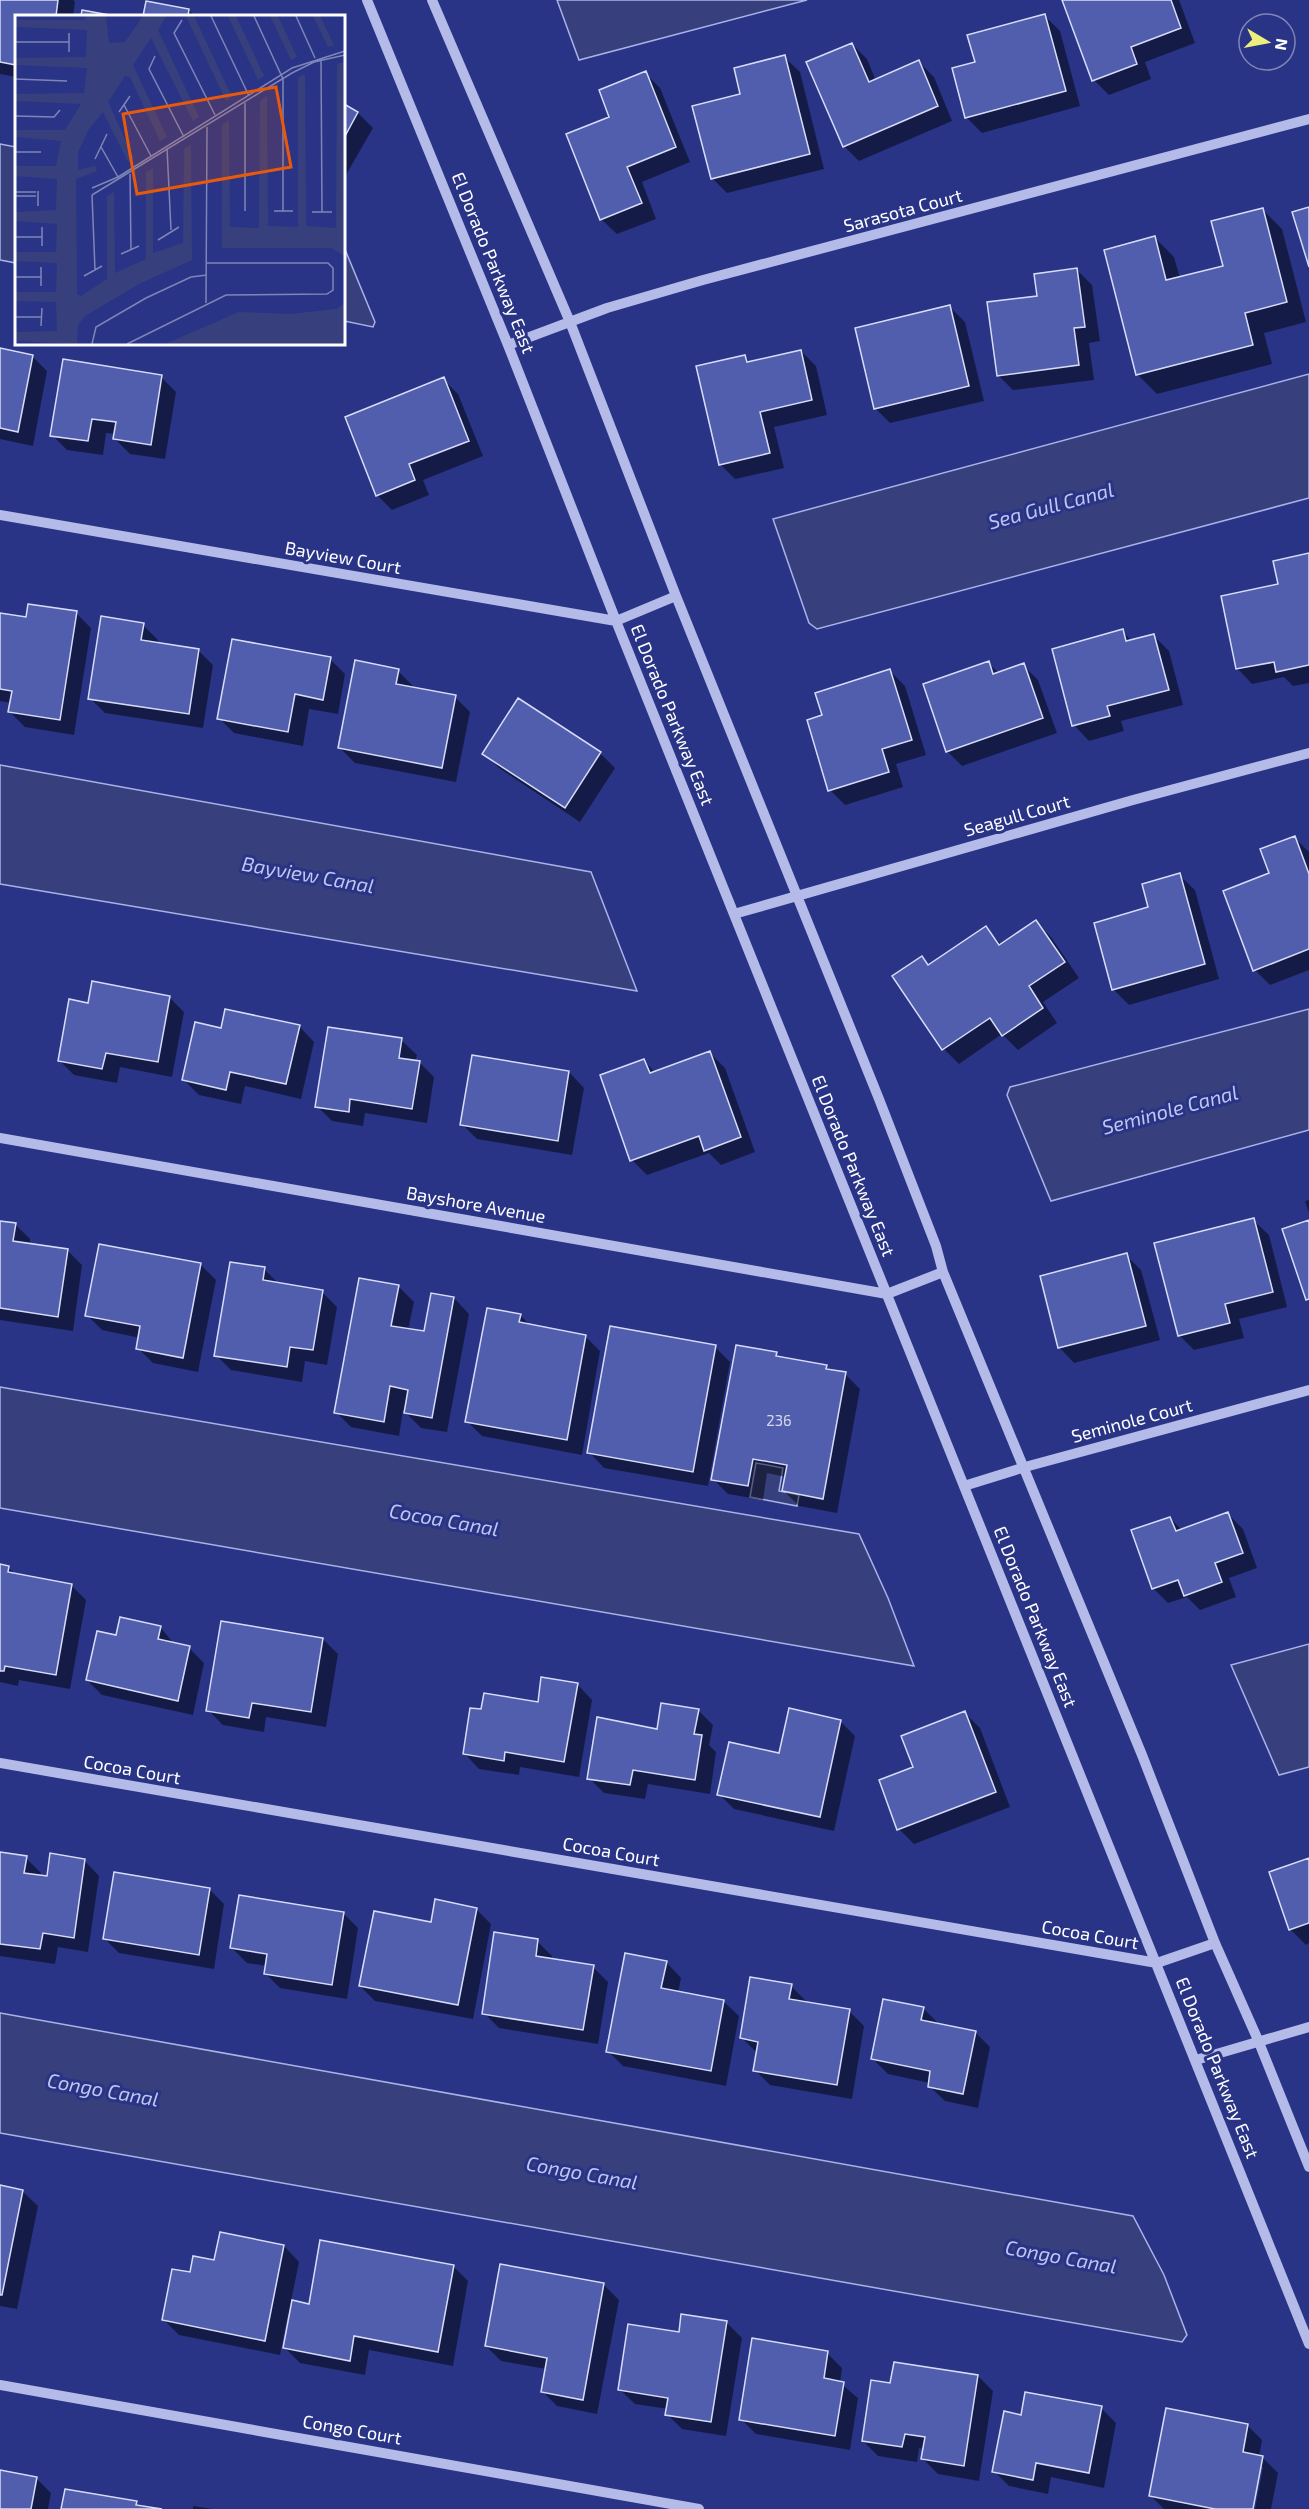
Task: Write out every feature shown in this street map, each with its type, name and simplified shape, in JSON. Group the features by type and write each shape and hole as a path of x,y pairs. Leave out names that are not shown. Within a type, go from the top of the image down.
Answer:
{"street":[{"name":"El Dorado Parkway East","path":"367,0 508,345 616,621 1309,2344"},
{"path":"432,0 570,322 676,596 879,1099 936,1246 943,1272 1142,1755 1215,1944 1258,2040 1309,2167"},
{"name":"Sarasota Court","path":"508,345 607,308 703,280 1309,119"},
{"name":"Bayview Court","path":"0,515 616,621"},
{"path":"616,621 676,596"},
{"name":"Seagull Court","path":"734,914 1133,800 1309,753"},
{"name":"Bayshore Avenue","path":"0,1138 887,1294"},
{"path":"887,1294 943,1272"},
{"name":"Seminole Court","path":"964,1486 1024,1467 1309,1390"},
{"name":"Cocoa Court","path":"0,1763 1157,1963 1215,1944"},
{"path":"1196,2060 1309,2026"},
{"name":"Congo Court","path":"0,2385 699,2509"}],"water":[{"path":"557,0 807,0 579,60"},
{"path":"0,144 15,147 15,263 0,260"},
{"path":"345,249 375,322 373,327 345,321"},
{"name":"Sea Gull Canal","path":"1309,374 1309,498 817,629 809,623 773,519"},
{"name":"Bayview Canal","path":"0,765 591,872 637,991 0,884"},
{"name":"Seminole Canal","path":"1309,1009 1309,1130 1051,1201 1007,1095 1010,1087"},
{"name":"Cocoa Canal","path":"0,1387 859,1534 888,1598 914,1666 0,1508"},
{"path":"756,1463 783,1468 779,1491 799,1495 797,1506 750,1497"},
{"path":"1309,1644 1309,1767 1279,1775 1231,1665"},
{"name":"Congo Canal","path":"0,2013 1133,2216 1164,2275 1187,2335 1182,2342 0,2133"}],"building":[{"path":"0,0 58,0 56,15 15,15 15,65 0,62"},
{"path":"1062,0 1171,0 1181,28 1131,47 1137,64 1092,81"},
{"path":"146,1 189,9 188,15 143,15"},
{"path":"82,10 110,15 81,15"},
{"path":"1045,14 1066,91 965,118 952,68 975,62 967,35"},
{"path":"852,43 869,82 919,60 938,106 843,147 806,62"},
{"path":"785,55 810,154 711,179 692,106 740,94 734,68"},
{"path":"646,71 676,147 627,167 642,203 600,220 566,134 609,117 599,90"},
{"path":"345,105 358,112 345,136"},
{"path":"1309,207 1309,267 1292,212"},
{"path":"1263,208 1287,302 1245,313 1253,345 1136,375 1104,250 1155,236 1166,280 1223,266 1211,221"},
{"path":"1077,268 1085,327 1074,328 1079,365 997,376 987,302 1037,296 1034,274"},
{"path":"950,305 969,386 874,409 855,328"},
{"path":"0,348 33,355 18,432 0,428"},
{"path":"801,350 812,400 760,412 770,453 719,465 696,366 745,355 747,362"},
{"path":"63,359 162,375 151,445 113,439 116,422 92,419 88,441 50,436"},
{"path":"444,377 469,441 409,464 415,480 376,496 345,417"},
{"path":"1309,553 1309,665 1276,672 1274,662 1236,669 1221,596 1278,584 1273,561"},
{"path":"28,604 77,611 60,720 8,712 12,691 0,689 0,613 26,617"},
{"path":"101,616 144,623 141,640 199,649 189,714 88,699"},
{"path":"1123,629 1126,641 1154,634 1169,690 1107,706 1110,716 1072,726 1052,649"},
{"path":"232,639 331,657 323,700 295,694 288,732 217,719"},
{"path":"355,660 399,669 396,684 456,695 442,768 338,748"},
{"path":"989,661 993,674 1024,663 1043,718 946,752 923,684"},
{"path":"890,669 912,740 882,749 889,772 828,791 807,720 822,715 815,693"},
{"path":"518,698 601,752 565,808 482,754"},
{"path":"1295,836 1309,874 1309,949 1253,971 1223,891 1269,873 1260,849"},
{"path":"1180,873 1205,964 1112,990 1094,923 1148,907 1142,884"},
{"path":"1036,920 1065,962 1029,986 1043,1008 1002,1036 990,1018 942,1050 892,976 922,956 928,965 986,926 999,945"},
{"path":"92,981 170,996 158,1062 106,1053 102,1069 58,1061 69,999 88,1003"},
{"path":"225,1009 300,1025 286,1084 230,1072 226,1090 182,1080 195,1022 221,1028"},
{"path":"328,1027 402,1038 399,1058 420,1061 412,1109 350,1099 349,1112 315,1107"},
{"path":"710,1051 741,1137 704,1151 699,1136 630,1161 600,1075 644,1059 650,1073"},
{"path":"472,1055 569,1071 558,1141 460,1125"},
{"path":"1254,1218 1273,1292 1225,1304 1230,1323 1178,1336 1154,1243"},
{"path":"1309,1220 1309,1299 1306,1300 1282,1229"},
{"path":"0,1221 16,1223 13,1241 68,1249 58,1317 0,1308"},
{"path":"99,1244 201,1263 183,1358 136,1349 140,1326 85,1316"},
{"path":"1127,1253 1146,1326 1058,1348 1040,1276"},
{"path":"230,1262 265,1267 263,1280 323,1290 313,1350 290,1347 287,1367 214,1356"},
{"path":"359,1278 399,1285 391,1326 424,1331 431,1293 454,1297 432,1418 404,1413 408,1390 390,1386 384,1422 334,1413"},
{"path":"487,1308 521,1314 519,1322 586,1335 567,1440 465,1422"},
{"path":"610,1326 716,1345 693,1472 587,1453"},
{"path":"736,1345 777,1352 776,1356 827,1365 826,1369 846,1372 823,1499 782,1491 787,1465 753,1459 748,1486 711,1480"},
{"path":"1228,1512 1243,1553 1215,1563 1222,1582 1184,1596 1178,1580 1152,1589 1131,1530 1170,1517 1176,1531"},
{"path":"0,1564 9,1566 8,1572 72,1584 56,1675 5,1666 4,1671 0,1671"},
{"path":"120,1617 161,1626 158,1639 190,1646 178,1701 86,1680 97,1631 116,1635"},
{"path":"221,1621 323,1638 311,1712 252,1703 249,1718 206,1711"},
{"path":"541,1677 578,1683 564,1762 505,1752 504,1761 463,1754 470,1708 481,1709 484,1693 538,1702"},
{"path":"661,1703 699,1709 694,1734 702,1735 695,1780 633,1770 630,1785 587,1779 597,1717 657,1729"},
{"path":"789,1708 841,1720 820,1817 717,1795 729,1742 779,1753"},
{"path":"965,1711 996,1792 897,1830 879,1780 913,1767 901,1736"},
{"path":"0,1852 27,1856 24,1873 47,1876 50,1853 85,1859 74,1938 43,1933 40,1949 0,1944"},
{"path":"1309,1858 1309,1923 1289,1930 1269,1872"},
{"path":"114,1872 210,1888 199,1955 103,1939"},
{"path":"239,1895 344,1912 332,1985 264,1974 267,1954 230,1948"},
{"path":"435,1899 477,1908 458,2005 359,1986 374,1911 431,1922"},
{"path":"494,1932 538,1939 536,1956 594,1965 583,2030 482,2014"},
{"path":"625,1953 667,1961 661,1988 724,2000 711,2071 606,2052"},
{"path":"750,1977 792,1984 789,1999 850,2009 837,2085 753,2071 758,2042 740,2038"},
{"path":"883,1999 924,2007 921,2020 976,2031 963,2094 928,2087 930,2071 871,2059"},
{"path":"0,2185 23,2190 2,2295 0,2295"},
{"path":"220,2232 284,2245 265,2341 162,2320 172,2269 190,2272 193,2256 214,2260"},
{"path":"320,2240 454,2265 438,2352 354,2336 350,2361 283,2348 292,2300 309,2304"},
{"path":"500,2264 604,2283 583,2400 541,2392 547,2358 485,2346"},
{"path":"681,2314 727,2321 711,2422 665,2415 668,2398 618,2390 628,2324 679,2332"},
{"path":"752,2338 828,2351 824,2378 844,2382 835,2436 739,2420"},
{"path":"894,2362 978,2375 964,2466 921,2459 925,2437 905,2434 902,2447 862,2441 871,2380 890,2383"},
{"path":"1025,2392 1102,2406 1089,2473 1036,2463 1033,2480 992,2472 1004,2411 1021,2415"},
{"path":"1166,2408 1248,2424 1243,2452 1263,2456 1253,2509 1215,2509 1149,2496"},
{"path":"0,2470 37,2477 31,2509 0,2509"},
{"path":"65,2489 137,2501 136,2505 162,2509 61,2509"}]}
